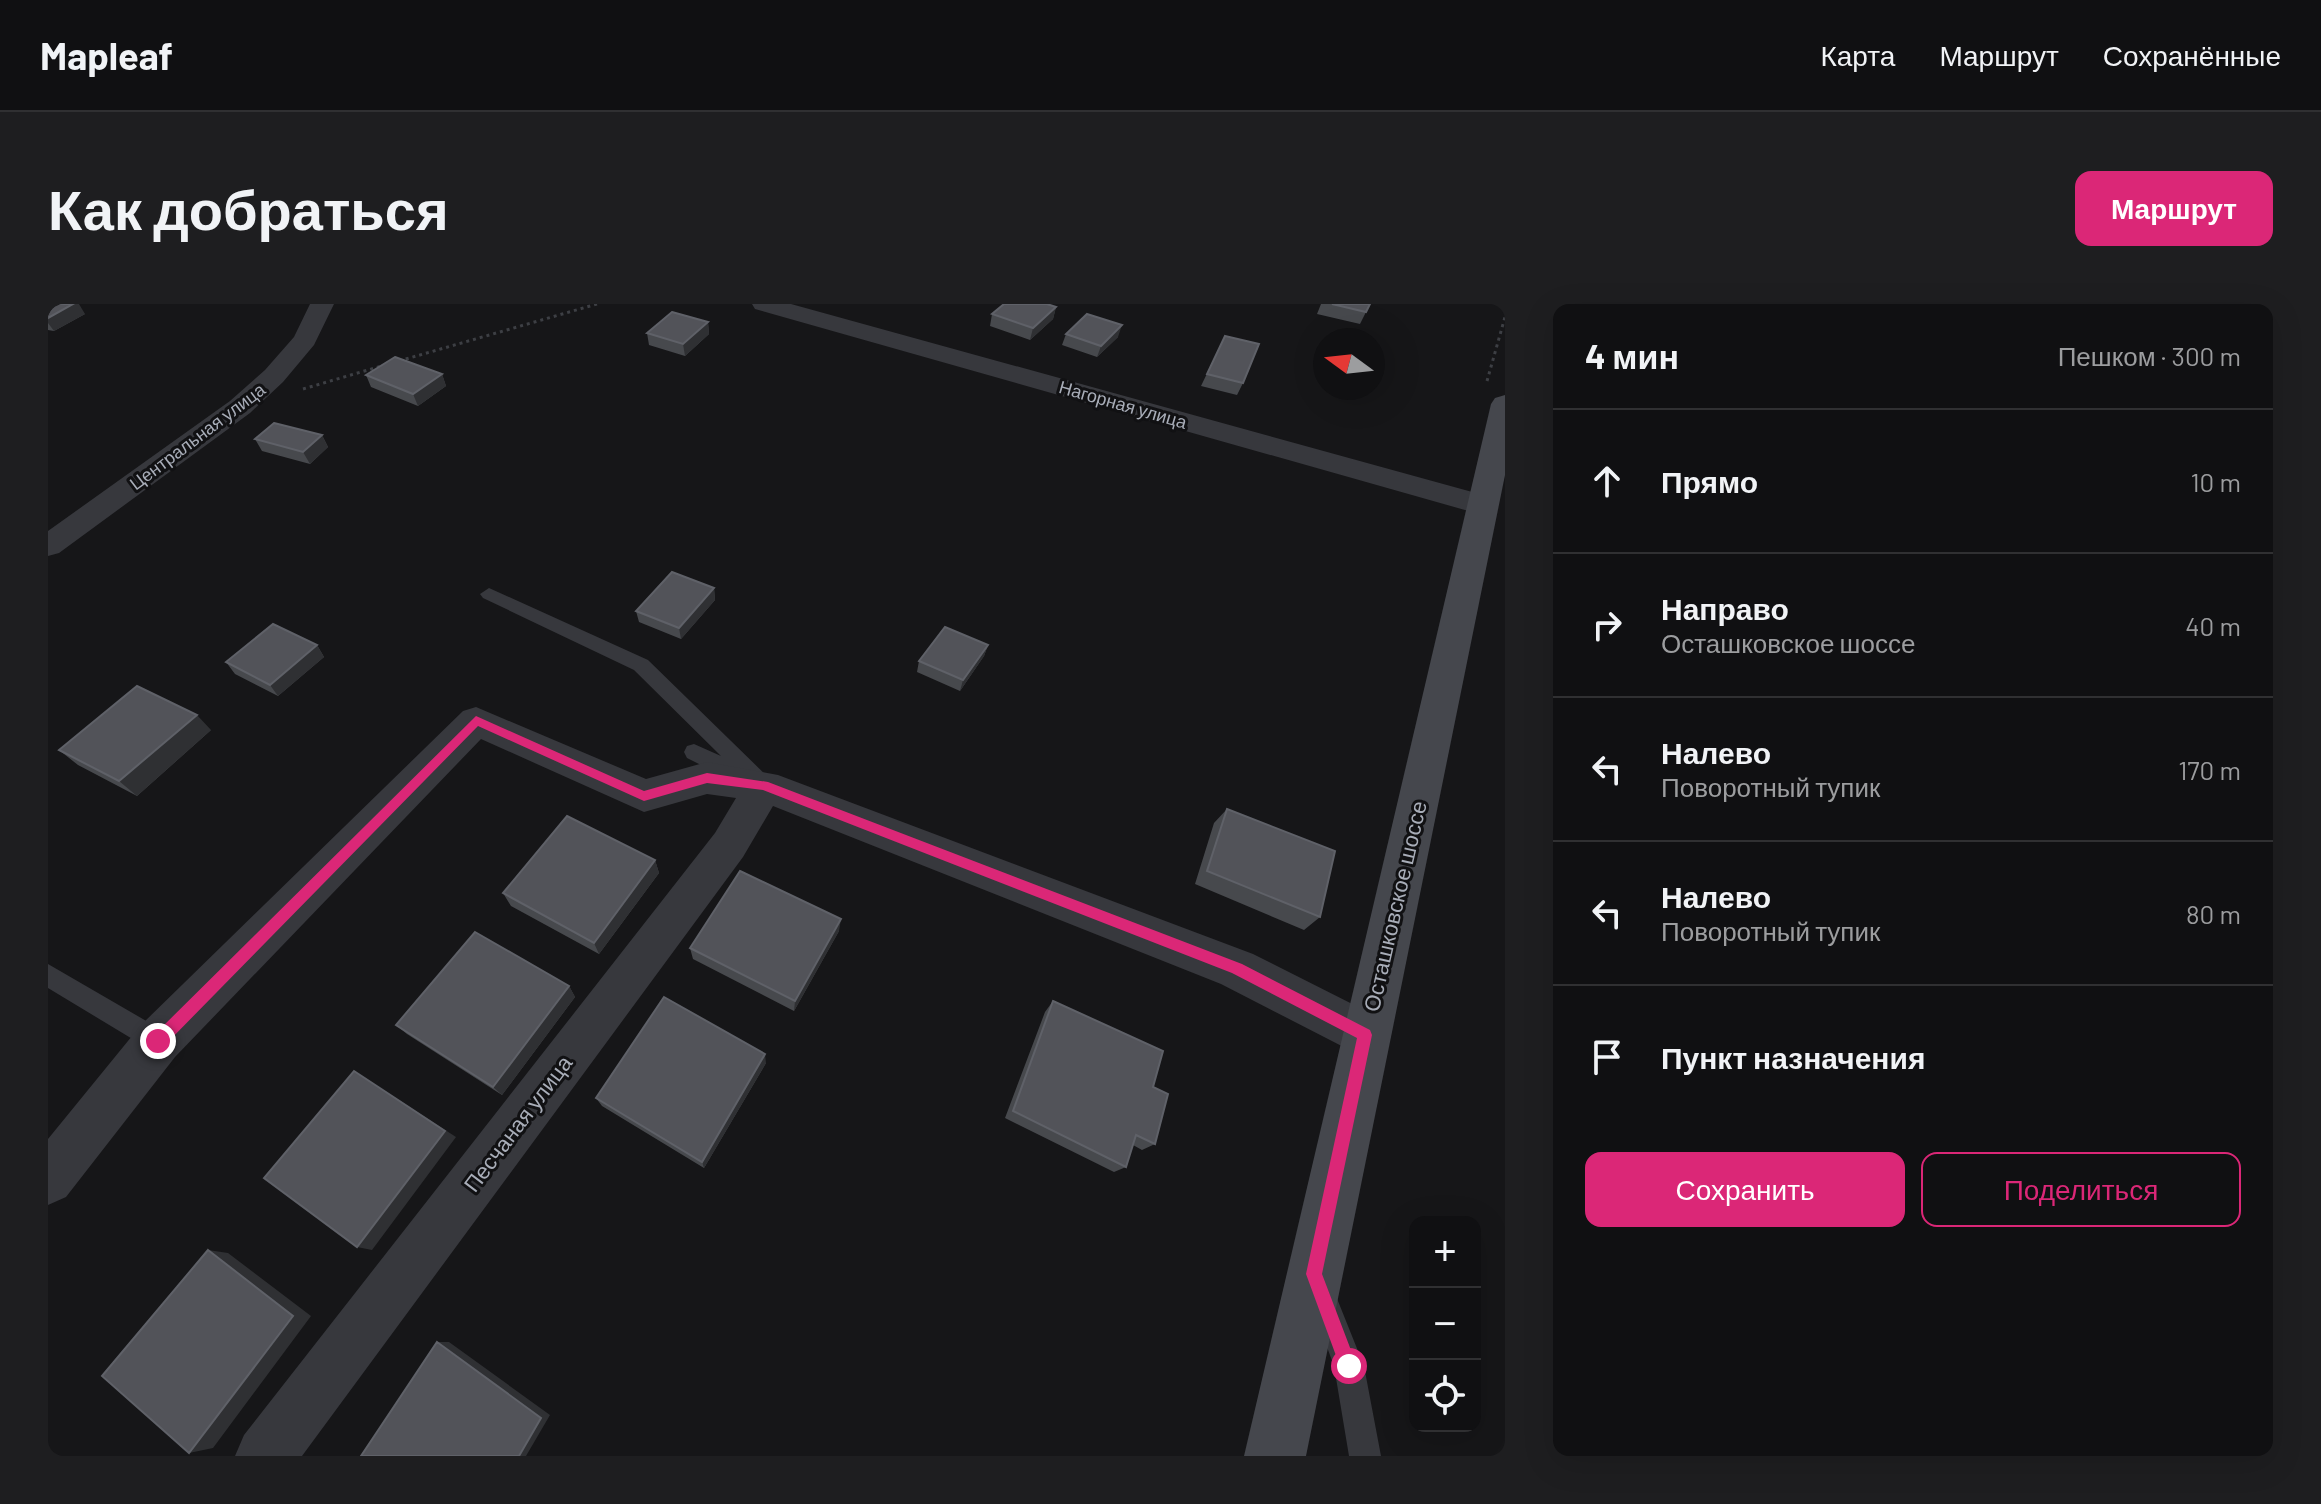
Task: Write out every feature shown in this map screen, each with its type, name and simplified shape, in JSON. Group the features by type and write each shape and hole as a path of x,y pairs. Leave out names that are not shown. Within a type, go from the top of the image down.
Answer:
{"main road":[{"name":"Осташковское шоссе","path":"1275,1456 1505,404"}],"street":[{"name":"Центральная улица","path":"48,546 240,407 274,376 305,340 322,304"},
{"name":"Нагорная улица","path":"764,304 1483,505"},
{"path":"48,1179 158,1041 476,721 644,796 707,778 764,786 1237,969 1365,1035"},
{"name":"Песчаная улица","path":"265,1456 729,845 764,786"}],"lane":[{"path":"489,594 641,665 764,786"},
{"path":"694,752 764,786"},
{"path":"48,975 158,1041"},
{"path":"1314,1274 1349,1366 1365,1456"}],"path":[{"path":"240,407 597,304"}],"building":[{"path":"48,304 73,304 48,318"},
{"path":"1004,304 1047,304 1056,307 1033,328 992,314"},
{"path":"1332,304 1370,304 1366,312"},
{"path":"672,312 708,322 683,344 647,333"},
{"path":"1087,314 1122,325 1101,346 1066,334"},
{"path":"1225,336 1259,344 1243,383 1207,374"},
{"path":"395,357 442,374 413,394 366,375"},
{"path":"274,423 322,435 303,452 255,439"},
{"path":"672,572 714,588 679,628 636,611"},
{"path":"273,624 317,645 270,685 226,662"},
{"path":"945,627 988,645 963,680 919,661"},
{"path":"137,686 197,715 119,781 59,750"},
{"path":"1227,809 1335,851 1320,917 1207,871"},
{"path":"567,816 655,860 594,943 503,893"},
{"path":"740,871 841,919 795,1001 690,948"},
{"path":"475,932 569,986 493,1087 396,1025"},
{"path":"664,997 765,1054 702,1162 596,1098"},
{"path":"1053,1001 1163,1051 1153,1087 1168,1094 1155,1144 1136,1135 1126,1167 1013,1111"},
{"path":"354,1071 445,1131 357,1247 264,1178"},
{"path":"208,1250 293,1316 189,1453 102,1376"},
{"path":"437,1342 541,1418 519,1456 361,1456"}],"route":[{"path":"158,1041 476,721 644,796 707,778 764,786 1237,969 1365,1035 1314,1274 1349,1366"}]}
